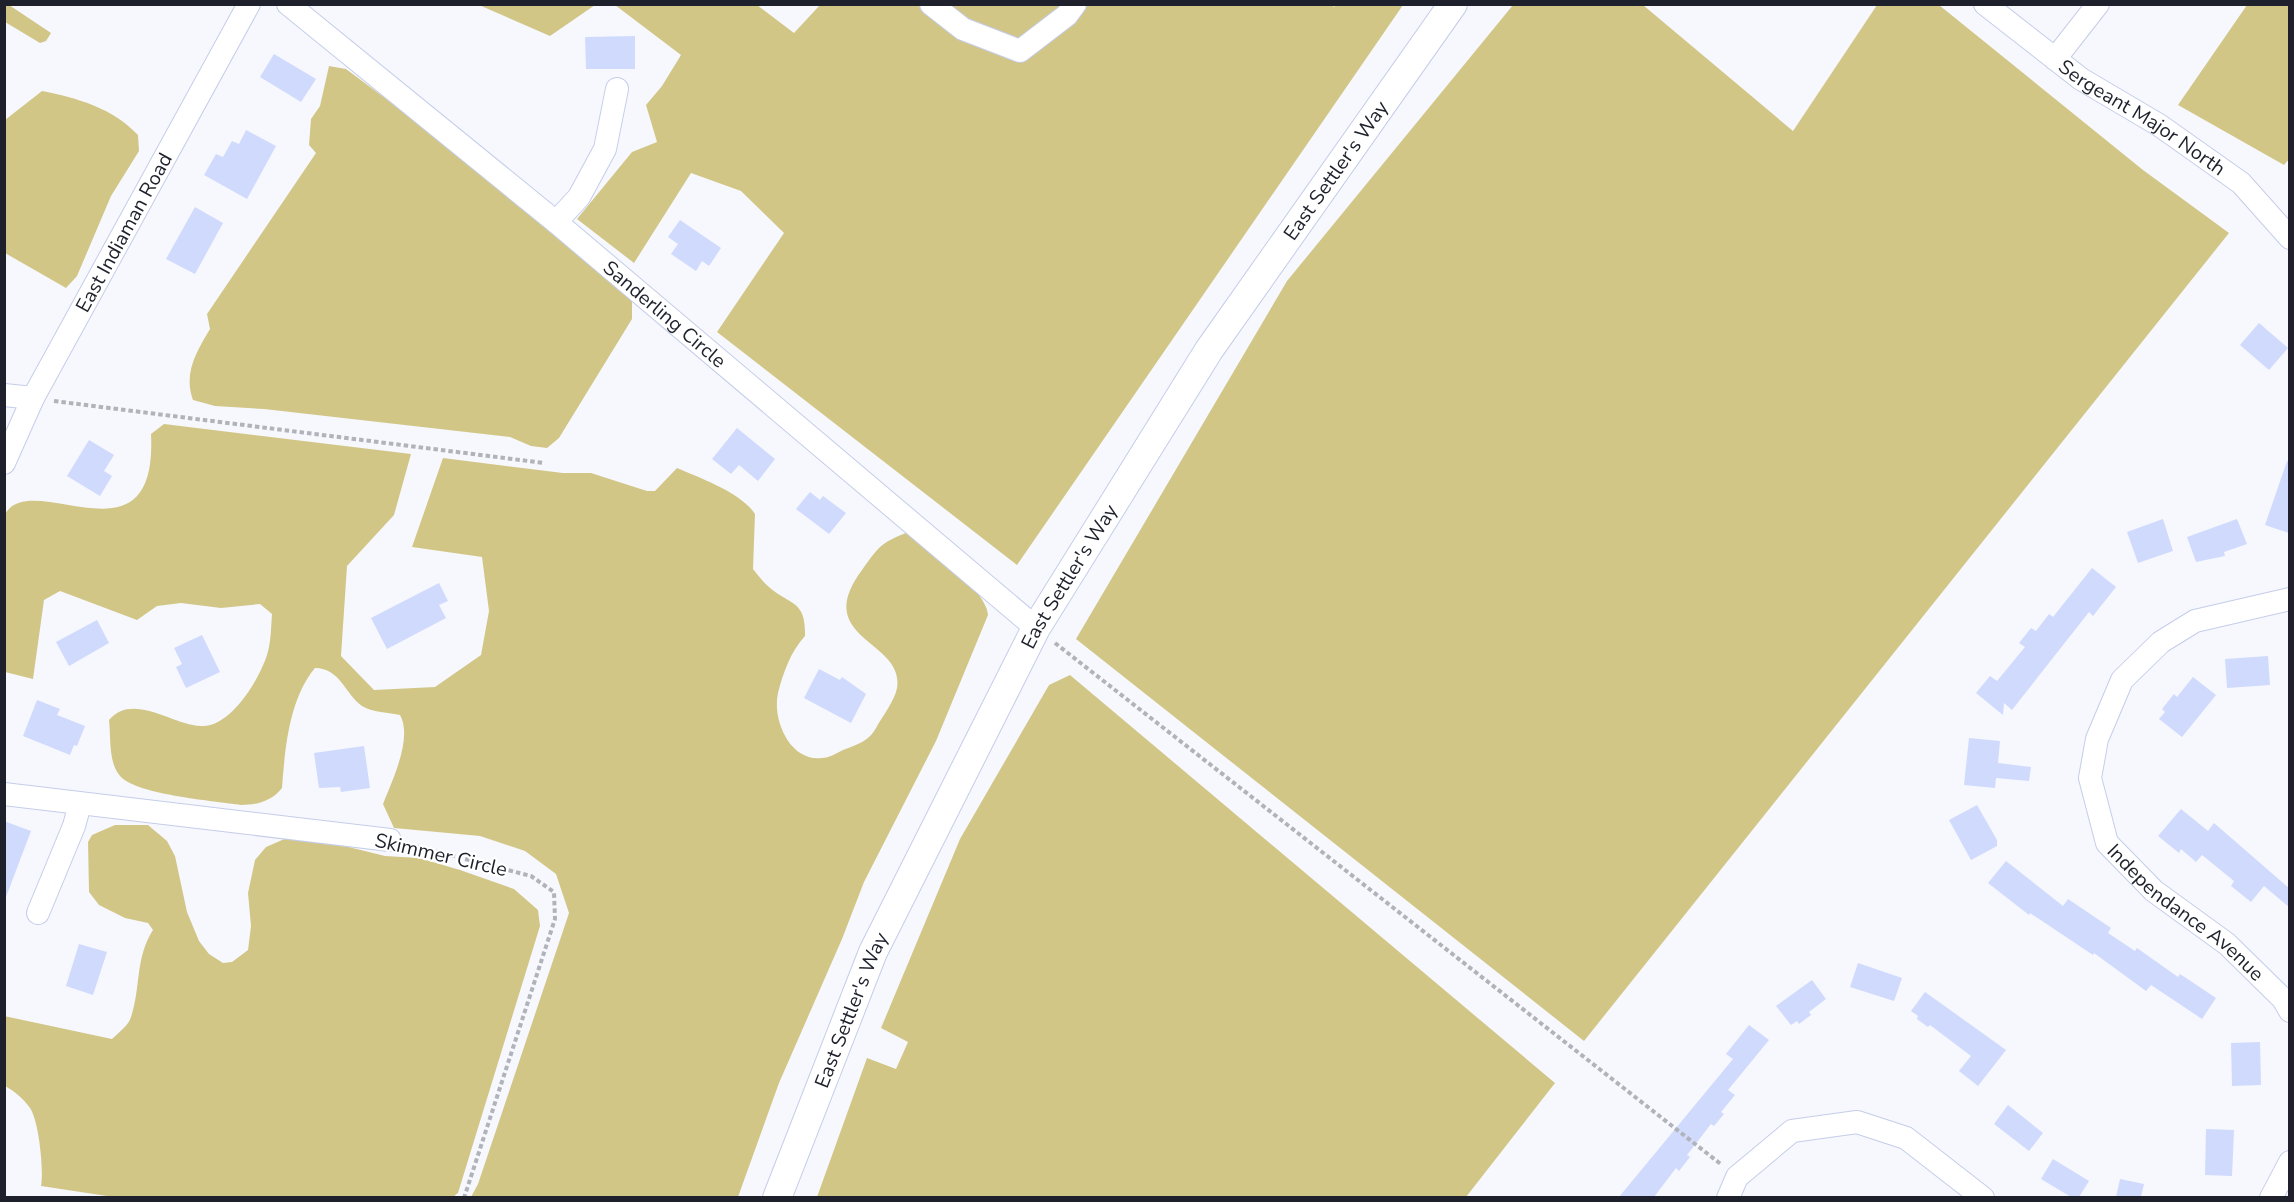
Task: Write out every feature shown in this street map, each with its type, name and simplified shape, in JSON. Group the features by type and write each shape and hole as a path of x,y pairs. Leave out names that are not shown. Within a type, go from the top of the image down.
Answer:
{"main road":[{"name":"East Settler's Way","path":"777,1197 873,952 1036,628 1209,350 1453,4"}],"street":[{"name":"East Indiaman Road","path":"4,463 33,398 249,4"},
{"name":"Sanderling Circle","path":"288,4 556,222 1036,628"},
{"path":"931,4 963,29 1020,51 1066,15 1075,4"},
{"name":"Sergeant Major North","path":"1985,4 2081,79 2159,125 2241,183 2289,238"},
{"path":"2055,59 2098,4"},
{"path":"556,222 579,197 605,149 617,89"},
{"path":"4,395 33,398"},
{"name":"Independance Avenue","path":"2289,599 2195,621 2161,642 2122,680 2097,738 2090,778 2107,843 2154,891 2227,944 2283,999 2289,1011"},
{"name":"Skimmer Circle","path":"4,794 390,840"},
{"path":"38,913 74,826 80,804"},
{"path":"1728,1197 1737,1177 1792,1131 1857,1122 1906,1138 1983,1197"},
{"path":"2271,1197 2289,1162"}],"path":[{"path":"33,398 544,463"},
{"path":"1036,628 1737,1177"},
{"name":"Skimmer Circle","path":"390,840 531,876 555,892 555,919 464,1197"}],"shaded area":[{"path":"5,4 51,33 46,41 40,43 5,22"},
{"path":"1330,4 1334,7 1336,4 1403,5 1017,565 717,332 784,233 741,191 691,173 634,263 577,219 632,152 657,142 646,105 662,86 681,55 615,5 757,5 794,33 820,5"},
{"path":"479,5 595,5 550,36"},
{"path":"1513,5 1643,5 1793,131 1877,5 1939,5 2143,170 2229,233 1584,1041 1076,639 1287,281"},
{"path":"2247,5 2289,5 2290,158 2284,165 2178,105"},
{"path":"329,66 346,69 436,136 628,295 632,302 632,319 559,438 547,448 531,446 510,437 264,409 215,406 193,400 190,390 191,371 196,354 210,329 207,314 316,153 309,145 311,119 320,106"},
{"path":"42,91 68,97 106,111 138,135 139,151 111,196 77,276 66,288 5,253 5,120"},
{"path":"164,424 411,454 394,515 347,566 341,656 374,690 435,687 481,655 489,611 482,557 412,547 443,458 563,473 591,473 647,491 655,491 677,468 741,499 755,514 753,569 769,587 796,605 803,616 805,636 788,663 780,685 777,704 781,726 786,737 792,746 811,757 827,757 866,740 873,733 896,693 896,672 888,659 852,625 847,611 849,593 862,570 880,547 906,533 917,538 953,566 981,597 988,615 936,741 864,882 842,939 779,1083 738,1197 471,1197 478,1184 569,913 556,874 525,851 480,836 394,828 383,804 403,747 403,724 400,715 375,711 362,706 330,672 315,668 306,680 294,709 287,741 282,788 269,799 241,805 196,799 160,793 130,783 121,777 112,758 109,720 119,712 141,709 201,726 212,725 222,719 242,701 263,665 269,645 272,614 260,604 221,608 181,603 157,606 137,620 60,591 44,600 33,679 5,672 4,516 18,503 38,501 90,508 114,508 134,499 148,476 151,434"},
{"path":"1070,675 1555,1083 1466,1197 817,1197 867,1058 896,1069 908,1042 881,1028 960,839 1049,685"},
{"path":"115,825 148,825 167,841 175,856 187,912 199,941 209,954 223,963 232,962 248,950 251,926 248,893 255,860 266,847 296,834 385,856 419,858 460,870 514,889 538,910 540,926 458,1193 453,1197 120,1198 41,1186 40,1146 33,1114 22,1098 5,1086 4,1016 112,1039 130,1020 143,951 153,930 148,923 125,918 99,905 89,892 88,842 92,835"}],"building":[{"path":"635,36 635,69 586,69 585,37"},
{"path":"274,54 316,79 301,102 260,77"},
{"path":"246,130 276,146 247,199 204,175 216,154 223,157 232,141 239,144"},
{"path":"195,207 223,223 195,274 166,259"},
{"path":"680,220 721,248 709,266 702,261 696,271 671,254 678,244 668,237"},
{"path":"2259,323 2288,348 2269,370 2240,345"},
{"path":"737,428 775,459 758,481 739,465 731,474 712,459"},
{"path":"89,440 114,455 104,471 112,476 100,496 67,476"},
{"path":"2287,461 2289,462 2289,533 2265,525"},
{"path":"810,492 820,500 823,496 846,513 829,534 796,509"},
{"path":"2163,519 2173,551 2138,563 2127,532"},
{"path":"2237,519 2247,544 2224,552 2225,556 2196,562 2187,537"},
{"path":"2092,568 2116,587 2093,616 2089,612 2012,710 2004,703 2003,715 1976,693 1990,676 1997,681 2025,647 2019,643 2031,628 2036,631 2049,614 2053,617"},
{"path":"439,583 448,601 439,605 446,618 387,649 371,618"},
{"path":"97,620 109,643 69,666 56,642"},
{"path":"202,635 220,672 186,688 176,667 182,664 174,648"},
{"path":"2268,656 2270,685 2227,688 2225,659"},
{"path":"819,669 840,680 842,677 866,694 851,723 804,698"},
{"path":"2193,677 2216,695 2182,737 2159,719 2165,712 2162,709 2174,694 2177,697"},
{"path":"37,700 60,709 57,715 85,726 77,746 74,745 70,755 23,736"},
{"path":"1969,738 2000,741 1998,763 2031,767 2029,781 1996,778 1995,788 1964,785"},
{"path":"364,746 370,788 341,792 340,787 319,788 314,753"},
{"path":"1977,805 1997,840 1997,846 1971,860 1949,820"},
{"path":"2181,809 2208,831 2214,823 2289,888 2289,907 2264,886 2251,902 2231,886 2234,881 2202,855 2196,862 2181,849 2179,853 2158,836"},
{"path":"4,821 31,831 6,897 4,897"},
{"path":"2006,861 2063,906 2068,899 2111,928 2108,933 2135,951 2137,948 2178,977 2180,974 2216,998 2202,1019 2151,985 2146,991 2094,953 2093,955 2030,913 2029,915 1988,883"},
{"path":"79,944 107,952 93,995 66,986"},
{"path":"1858,963 1902,978 1894,1001 1850,987"},
{"path":"1812,980 1826,999 1809,1012 1811,1015 1799,1024 1797,1021 1791,1025 1776,1006"},
{"path":"1925,992 2006,1050 1978,1086 1959,1071 1971,1056 1930,1025 1928,1027 1917,1019 1918,1016 1911,1011"},
{"path":"1749,1025 1769,1040 1728,1090 1735,1095 1721,1112 1724,1114 1714,1126 1711,1124 1687,1155 1690,1157 1679,1171 1676,1168 1654,1197 1619,1197 1733,1059 1726,1054"},
{"path":"2260,1042 2261,1085 2232,1086 2231,1043"},
{"path":"2008,1105 2043,1133 2029,1151 1994,1124"},
{"path":"2206,1129 2234,1130 2232,1176 2205,1175"},
{"path":"2053,1159 2089,1181 2079,1197 2071,1197 2041,1179"},
{"path":"2120,1179 2144,1184 2141,1197 2116,1197"}]}
